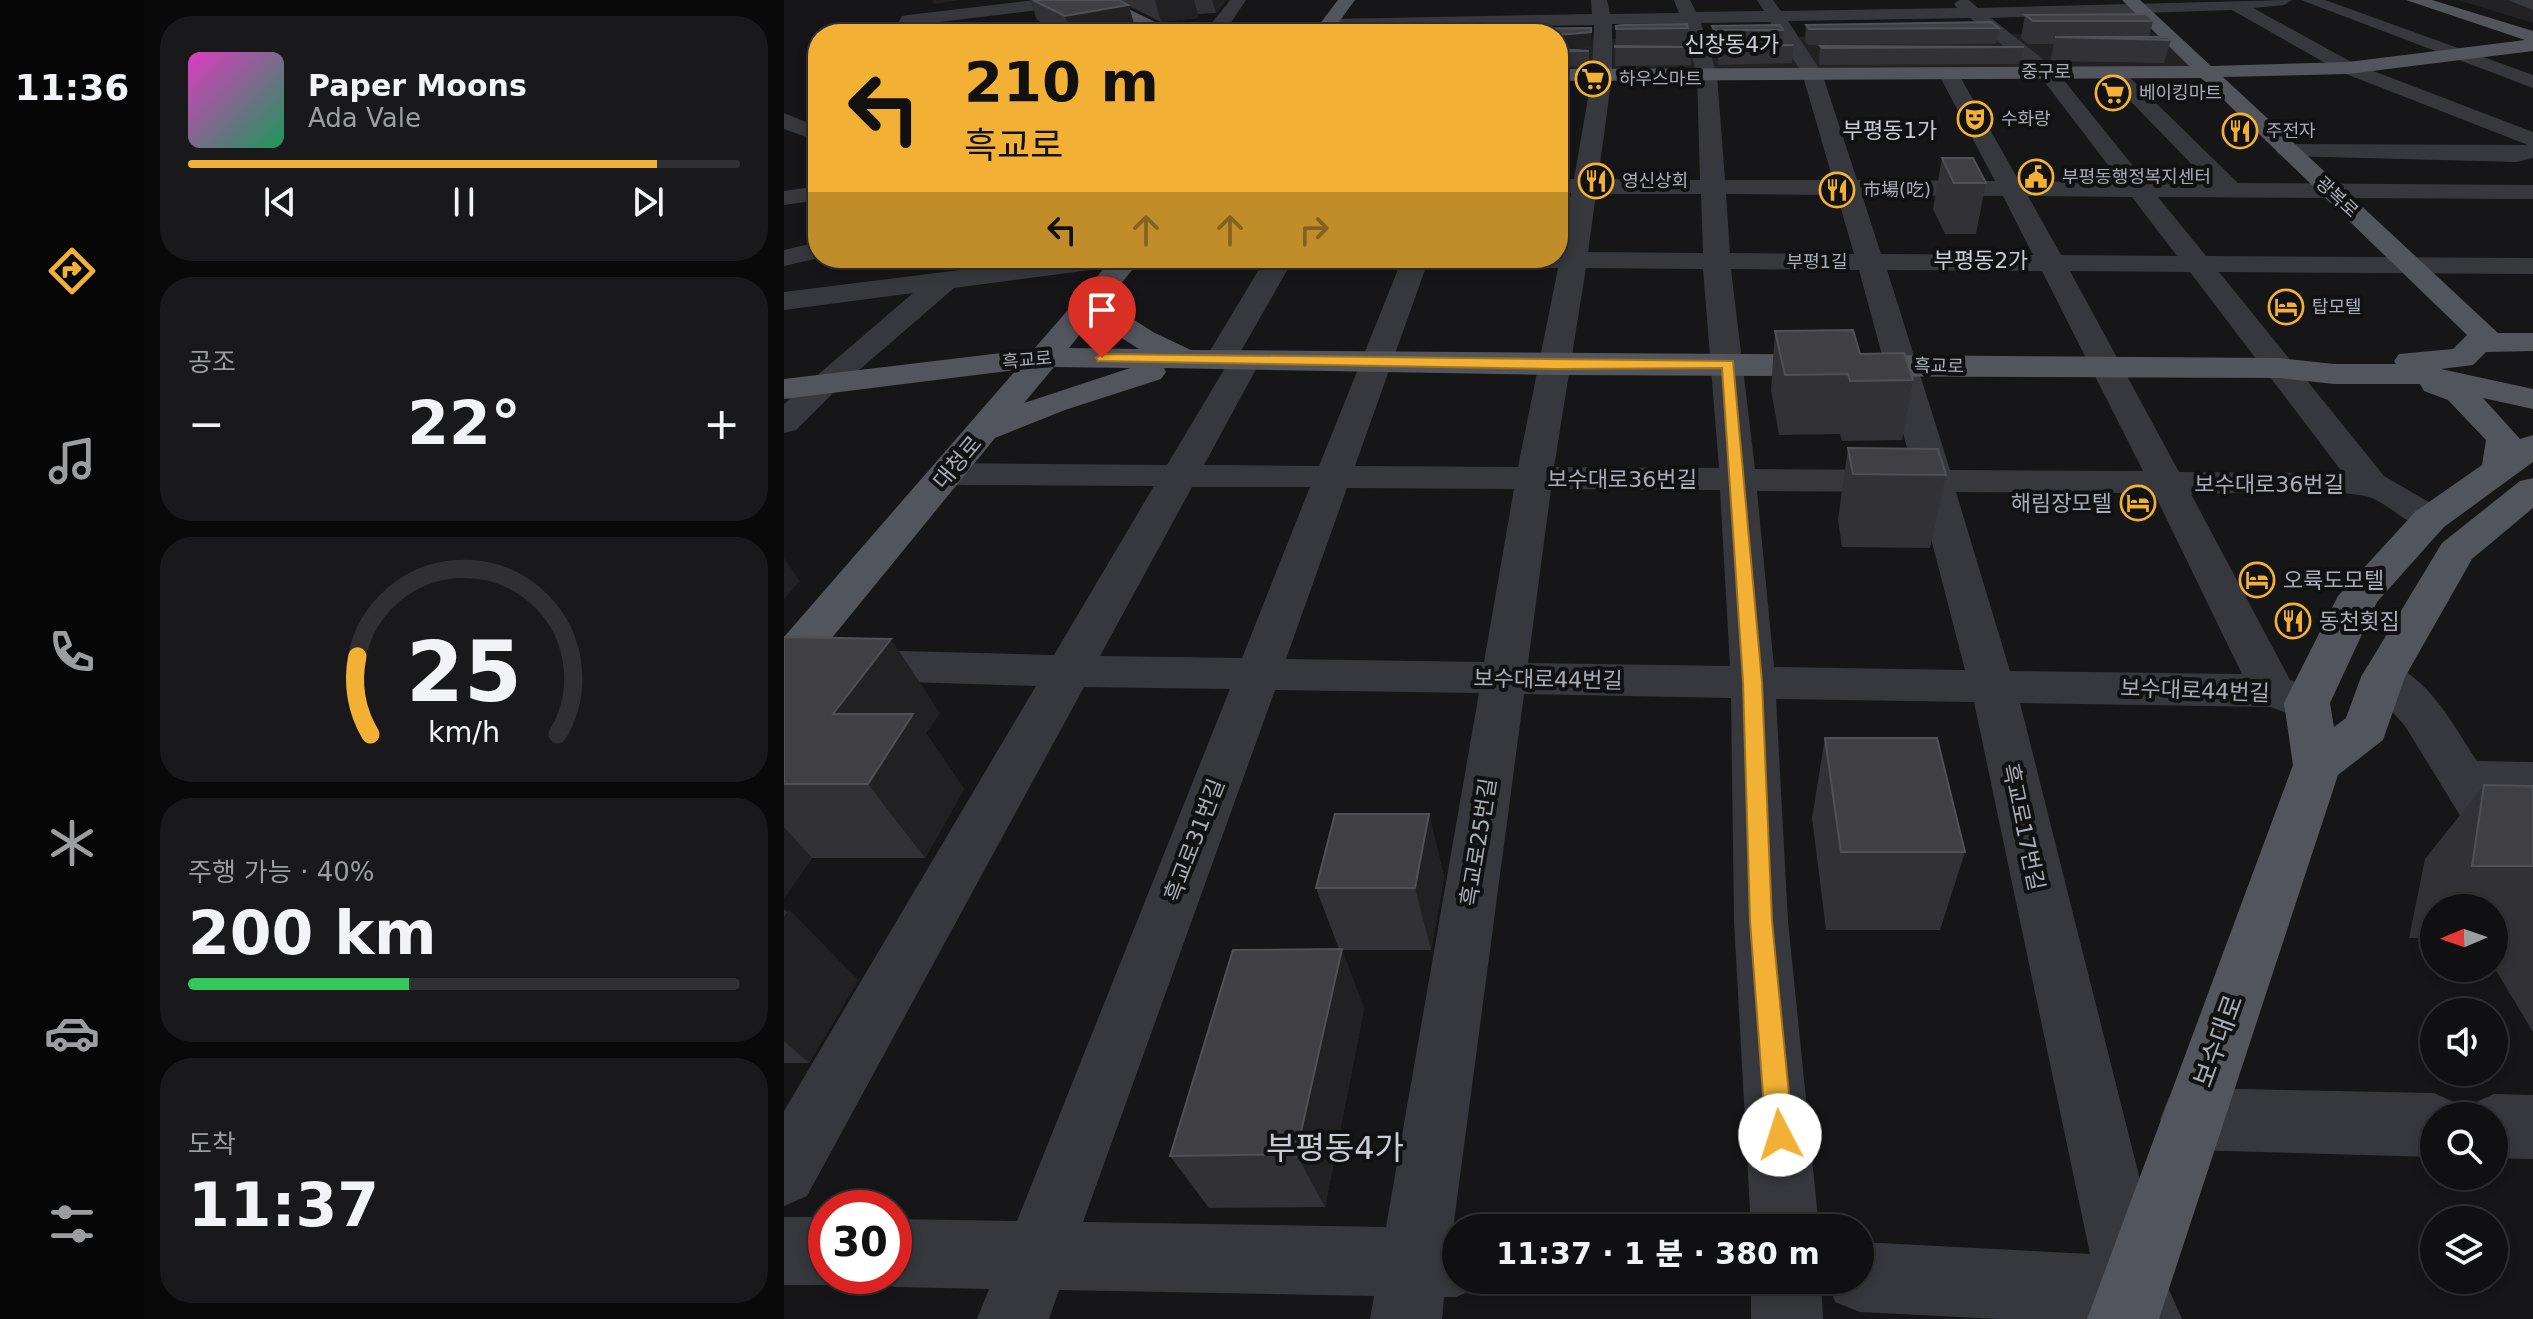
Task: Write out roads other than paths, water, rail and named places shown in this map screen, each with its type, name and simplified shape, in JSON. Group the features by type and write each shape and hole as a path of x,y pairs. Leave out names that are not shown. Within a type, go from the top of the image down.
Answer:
{"main road":[{"path":"1096,0 1149,24"},
{"path":"2414,0 2533,37"},
{"path":"2449,0 2533,27"},
{"path":"1329,24 1344,4"},
{"name":"광복로","path":"2135,5 2485,336 2474,343"},
{"name":"중구로","path":"1568,68 1604,45 1804,50 1945,73 2051,62 2113,72 2348,68 2533,45"},
{"name":"대청로","path":"785,664 1120,268"},
{"path":"879,375 1025,329 1092,301 1142,339 1215,359"},
{"path":"2474,343 2533,342"},
{"path":"2474,343 2533,380"},
{"name":"흑교로","path":"784,389 1045,357 1555,365 2279,368 2462,358 2474,343"},
{"path":"879,375 948,381 975,392 989,424 1108,384 1215,359"},
{"name":"흑교로","path":"2279,368 2334,374 2421,374 2533,399"},
{"path":"2317,765 2366,728 2383,677 2456,552 2515,511 2522,467 2460,393 2428,381 2334,374"},
{"path":"2290,697 2359,596 2430,519 2522,467"},
{"name":"보수대로","path":"2134,1310 2191,1119 2317,765 2290,697"}],"street":[{"path":"906,24 908,20 1079,0"},
{"path":"1221,24 1234,10 1238,0"},
{"path":"1581,0 1597,0"},
{"name":"흑교로25번길","path":"1426,1282 1503,678 1584,186 1580,125 1604,45 1597,0"},
{"path":"1682,0 1702,49 1717,261 1729,364 1753,682 1761,921 1784,1214"},
{"path":"1765,0 1804,50"},
{"path":"1869,0 1911,47 1945,73 2052,263 2167,483 2290,697"},
{"path":"1568,54 1690,18 1883,14 1968,3 2135,5 2284,0"},
{"path":"2309,0 2533,82"},
{"path":"2516,0 2533,5"},
{"path":"1421,24 1497,20 1535,2"},
{"path":"2230,2 2348,68 2533,140"},
{"path":"1968,3 1997,43"},
{"path":"1344,4 1497,20"},
{"path":"2133,32 2162,32"},
{"path":"1973,34 1997,43 2026,43 2051,62 2137,188 2371,484"},
{"path":"1568,37 1604,45"},
{"path":"1761,38 1804,50 1911,47"},
{"name":"흑교로17번길","path":"1804,50 1902,365 1991,685 2134,1310"},
{"path":"2150,52 2182,51"},
{"path":"2113,72 2229,188"},
{"path":"784,120 808,132"},
{"path":"2286,149 2517,155 2533,151"},
{"path":"790,153 808,151"},
{"path":"1568,186 2533,192"},
{"path":"2506,192 2533,217"},
{"path":"784,198 808,194"},
{"path":"784,258 808,252"},
{"name":"부평1길","path":"1568,261 2533,266"},
{"path":"784,423 824,383 958,268"},
{"path":"784,301 1041,268"},
{"path":"784,1173 1179,475 1215,359 1274,268"},
{"name":"흑교로31번길","path":"1013,1319 1411,268"},
{"name":"보수대로36번길","path":"947,474 2371,484 2430,519"},
{"name":"보수대로44번길","path":"785,664 1991,685 2290,697"},
{"path":"2383,677 2399,688 2421,714 2533,887"},
{"path":"2462,780 2533,781"},
{"path":"2191,1119 2420,1125"},
{"path":"2508,1126 2533,1127"},
{"path":"784,1251 808,1251"},
{"path":"912,1253 1037,1256 1426,1282"},
{"path":"1874,1279 2134,1310"},
{"path":"1786,1294 1787,1319"}],"place":[{"name":"하우스마트","path":"1593,79"},
{"name":"베이킹마트","path":"2113,93"},
{"name":"수화랑","path":"1975,119"},
{"name":"주전자","path":"2240,131"},
{"name":"부평동행정복지센터","path":"2036,177"},
{"name":"영신상회","path":"1596,181"},
{"name":"市場(吃)","path":"1837,190"},
{"name":"탑모텔","path":"2286,307"},
{"name":"해림장모텔","path":"2138,503"},
{"name":"오륙도모텔","path":"2257,580"},
{"name":"동천횟집","path":"2293,621"}],"district":[{"name":"신창동4가","path":"1732,44"},
{"name":"부평동1가","path":"1890,130"},
{"name":"부평동2가","path":"1981,260"},
{"name":"부평동4가","path":"1335,1148"}]}
